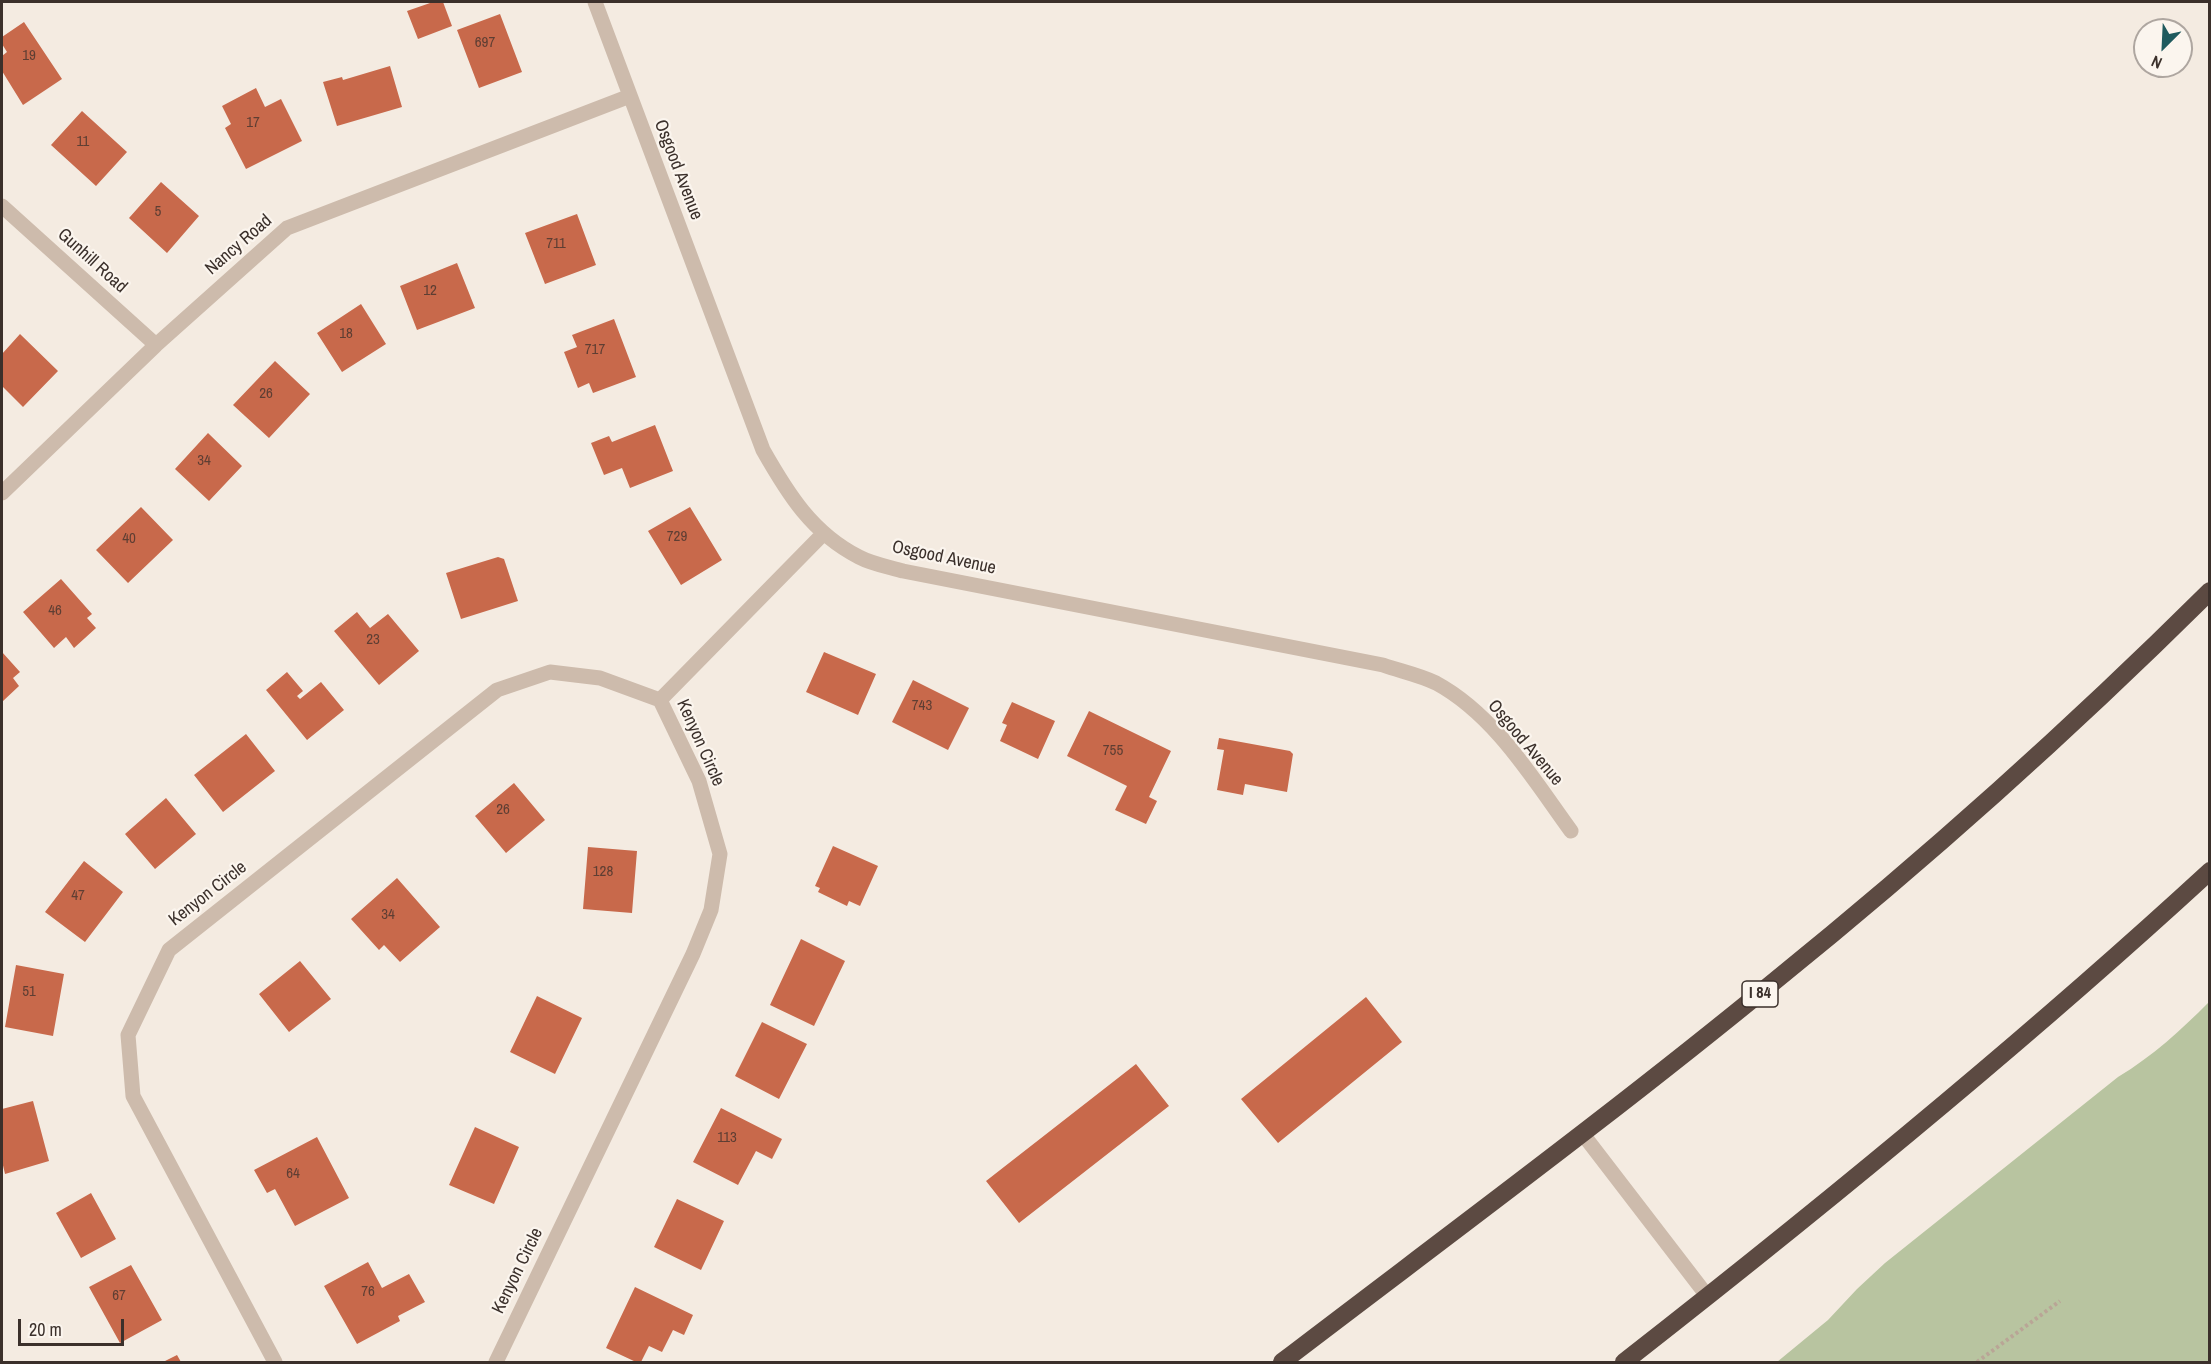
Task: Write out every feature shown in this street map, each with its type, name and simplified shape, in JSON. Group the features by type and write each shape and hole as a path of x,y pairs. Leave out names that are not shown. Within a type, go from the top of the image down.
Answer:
{"highway":[{"name":"I 84","path":"1282,1362 1582,1133 1778,978 1919,860 2063,731 2210,591"},
{"path":"1624,1362 1834,1196 2013,1046 2210,871"}],"street":[{"name":"Osgood Avenue","path":"595,2 763,450 787,493 823,534 860,558 903,572 1383,665 1435,683 1478,713 1514,754 1571,831"},
{"name":"Nancy Road","path":"2,493 156,345 287,228 630,96"},
{"name":"Gunhill Road","path":"2,206 156,345"},
{"name":"Kenyon Circle","path":"660,700 823,534"},
{"name":"Kenyon Circle","path":"275,1362 133,1096 128,1035 169,950 497,690 550,672 600,678 660,700 699,781 720,854 711,910 693,954 496,1362"},
{"path":"1582,1133 1708,1297"}],"path":[{"path":"1977,1362 2060,1301"}],"green space":[{"path":"2209,1002 2209,1362 1777,1362 1828,1320 1885,1263 2118,1077 2155,1051"}],"building":[{"path":"433,2 443,2 452,26 418,39 407,11"},
{"path":"500,14 522,72 479,88 457,30"},
{"path":"24,22 62,79 23,105 2,71 2,56 7,52 2,44 2,37"},
{"path":"390,66 402,107 337,126 323,82 342,77 343,80"},
{"path":"256,88 265,107 281,99 302,141 246,169 225,128 231,124 222,106"},
{"path":"82,111 127,152 96,186 51,145"},
{"path":"161,182 199,216 167,253 129,218"},
{"path":"577,214 596,265 545,284 525,233"},
{"path":"457,263 475,308 417,330 400,286"},
{"path":"361,304 386,344 342,372 317,333"},
{"path":"614,319 636,377 593,393 589,383 578,388 564,352 577,347 572,335"},
{"path":"20,334 58,371 23,407 2,386 2,354"},
{"path":"275,361 310,394 269,438 233,405"},
{"path":"655,425 673,471 630,488 622,468 604,475 591,443 609,436 612,442"},
{"path":"208,433 242,466 209,501 175,469"},
{"path":"141,507 173,540 128,583 96,550"},
{"path":"690,507 722,560 681,585 648,531"},
{"path":"498,557 504,559 518,601 461,619 446,573"},
{"path":"61,579 92,614 87,618 96,628 74,648 66,637 54,648 23,612"},
{"path":"357,612 370,628 388,614 419,651 379,685 334,631"},
{"path":"2,652 20,672 13,678 19,686 2,702"},
{"path":"824,652 876,674 858,715 806,692"},
{"path":"287,672 303,691 297,696 300,699 321,682 344,710 307,740 266,690"},
{"path":"913,680 969,708 948,750 892,722"},
{"path":"1012,702 1055,721 1038,759 1000,741 1007,725 1002,723"},
{"path":"1089,711 1171,751 1149,797 1157,801 1146,824 1115,810 1127,786 1067,756"},
{"path":"246,734 275,771 223,812 194,775"},
{"path":"1219,738 1290,751 1293,754 1287,792 1245,784 1243,795 1217,790 1224,750 1217,749"},
{"path":"514,783 545,820 506,853 475,816"},
{"path":"166,798 196,834 155,869 125,834"},
{"path":"833,846 878,866 860,906 849,901 847,906 818,892 820,888 815,886"},
{"path":"588,847 637,851 632,913 583,909"},
{"path":"84,861 123,892 85,942 45,912"},
{"path":"397,878 440,927 400,962 384,945 379,950 351,919"},
{"path":"801,939 845,961 814,1026 770,1005"},
{"path":"300,961 331,999 289,1032 259,994"},
{"path":"16,965 64,974 53,1036 5,1027"},
{"path":"537,996 582,1018 555,1074 510,1052"},
{"path":"1366,997 1402,1042 1278,1143 1241,1099"},
{"path":"762,1022 807,1044 779,1099 735,1076"},
{"path":"1136,1064 1169,1106 1019,1223 986,1181"},
{"path":"33,1101 49,1161 5,1174 2,1161 2,1109"},
{"path":"721,1108 782,1139 772,1159 756,1151 738,1185 693,1162"},
{"path":"475,1127 519,1147 494,1204 449,1185"},
{"path":"317,1137 349,1198 295,1226 275,1189 267,1193 254,1170"},
{"path":"91,1193 116,1239 81,1258 56,1213"},
{"path":"677,1199 724,1221 701,1270 654,1247"},
{"path":"368,1262 382,1288 409,1274 425,1302 398,1316 400,1321 357,1344 324,1286"},
{"path":"131,1265 162,1320 120,1343 89,1287"},
{"path":"635,1287 693,1315 684,1335 673,1330 662,1352 649,1346 641,1362 636,1362 606,1348"},
{"path":"177,1355 181,1362 163,1362"}]}
